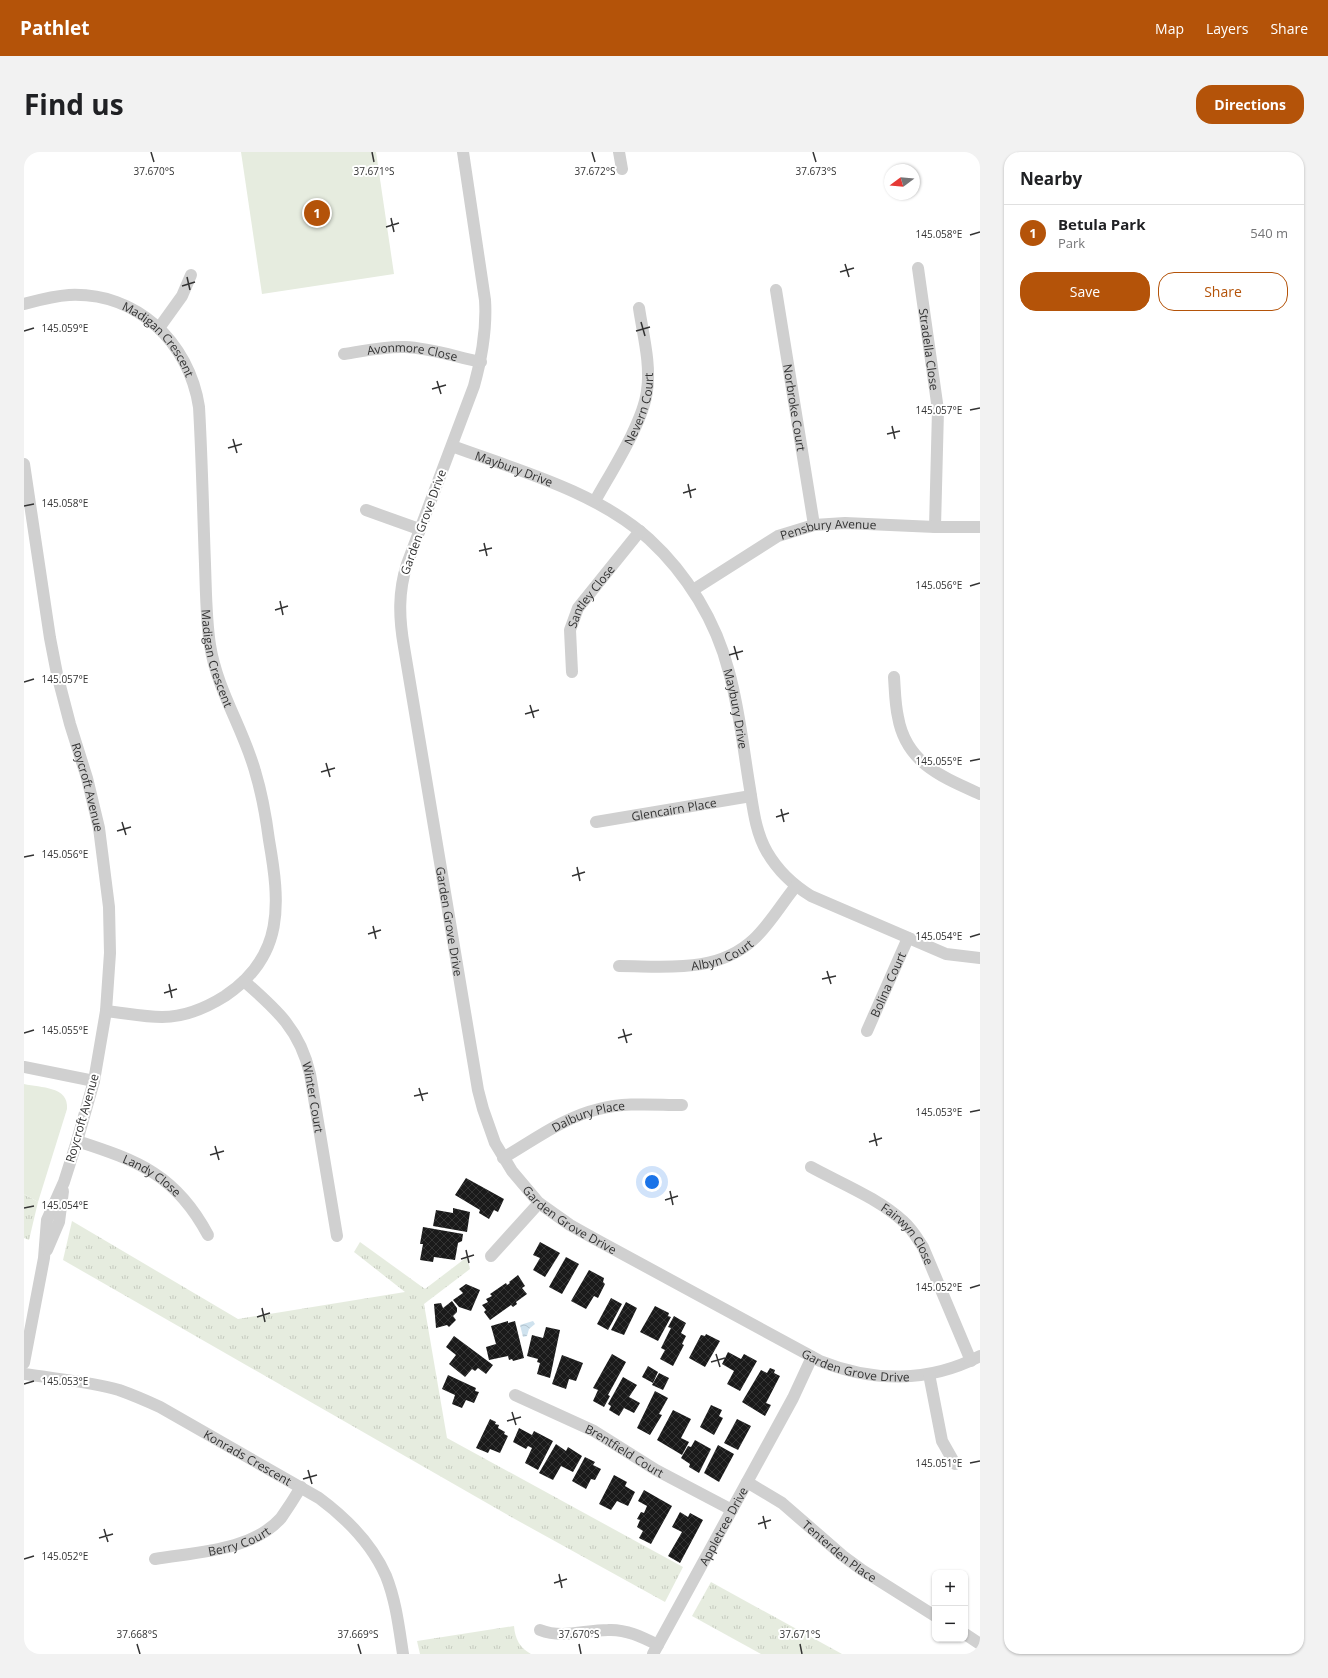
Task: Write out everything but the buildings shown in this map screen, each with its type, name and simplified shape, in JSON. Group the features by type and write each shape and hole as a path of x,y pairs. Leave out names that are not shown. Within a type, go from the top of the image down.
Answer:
{"street":[{"name":"Garden Grove Drive","path":"463,152 485,300 486,325 481,362 474,386 419,529 402,578 399,611 400,627 478,1090 488,1126 503,1158 523,1186 539,1203 570,1225 816,1359 855,1372 875,1376 910,1377 948,1370 976,1359"},
{"path":"620,152 622,169"},
{"name":"Stradella Close","path":"918,268 938,410 936,527"},
{"path":"159,328 182,296 191,274"},
{"name":"Norbroke Court","path":"776,290 814,525"},
{"name":"Madigan Crescent","path":"24,304 52,297 69,295 105,299 124,305 140,313 159,328 180,354 194,381 199,413 206,604 210,645 220,685 256,771 277,888 276,920 271,938 263,957 255,970 231,992 216,1002 178,1015 152,1016 106,1012"},
{"name":"Nevern Court","path":"594,501 627,441 645,403 648,374 639,308"},
{"name":"Avonmore Close","path":"344,354 377,348 406,347 481,362"},
{"name":"Maybury Drive","path":"452,446 546,481 594,501 640,531 678,570 693,590 716,632 729,672 757,828 768,853 780,871 796,886 812,896 908,938 946,954 980,958"},
{"name":"Roycroft Avenue","path":"24,464 50,638 57,674 70,724 90,788 102,845 108,907 110,953 106,1012 94,1081 64,1182 46,1220 44,1258 24,1363"},
{"path":"366,510 419,529"},
{"name":"Pensbury Avenue","path":"693,590 772,538 790,531 814,525 845,523 936,527 980,527"},
{"name":"Santley Close","path":"572,672 570,630 578,608 640,531"},
{"path":"894,677 898,718 901,728 912,750 928,768 939,775 980,794"},
{"name":"Glencairn Place","path":"596,822 751,796"},
{"name":"Albyn Court","path":"619,966 698,966 722,959 740,950 755,938 796,886"},
{"name":"Bolina Court","path":"867,1031 908,938"},
{"name":"Winter Court","path":"244,981 289,1024 304,1052 310,1074 337,1236"},
{"path":"24,1067 94,1081"},
{"name":"Dalbury Place","path":"503,1158 556,1126 586,1112 617,1106 682,1104"},
{"name":"Landy Close","path":"77,1141 124,1158 154,1172 167,1182 190,1205 208,1235"},
{"name":"Fairwyn Close","path":"811,1167 891,1212 905,1223 923,1247 976,1359"},
{"path":"491,1256 539,1203"},
{"name":"Appletree Drive","path":"656,1649 793,1398 816,1359"},
{"name":"Konrads Crescent","path":"24,1374 93,1384 119,1390 160,1407 318,1498 342,1516 367,1544 386,1576 392,1595 403,1654"},
{"path":"930,1374 942,1441 955,1464"},
{"name":"Brentfield Court","path":"515,1395 594,1431 656,1470 732,1510"},
{"name":"Tenterden Place","path":"748,1482 787,1506 843,1556 862,1570 932,1614"},
{"name":"Berry Court","path":"155,1559 238,1545 256,1538 270,1528 280,1518 301,1487"},
{"path":"540,1630 549,1634 564,1635 620,1630 634,1633 656,1649"},
{"path":"968,1636 980,1644"}],"green space":[{"path":"241,152 376,152 394,274 262,294"},
{"path":"24,1084 53,1089 59,1092 64,1096 67,1109 38,1202 24,1194"},
{"path":"24,1194 38,1202 29,1240 24,1238"},
{"path":"72,1221 238,1319 405,1292 354,1252 360,1242 425,1289 467,1257 470,1269 424,1304 447,1438 683,1567 665,1602 513,1518 63,1260"},
{"path":"711,1582 842,1654 761,1654 692,1616"},
{"path":"514,1626 519,1643 531,1654 420,1654 417,1641"}],"water":[{"path":"533,1321 535,1324 529,1329 527,1336 523,1337 520,1325"}],"place":[{"name":"Betula Park","path":"317,213"}]}
